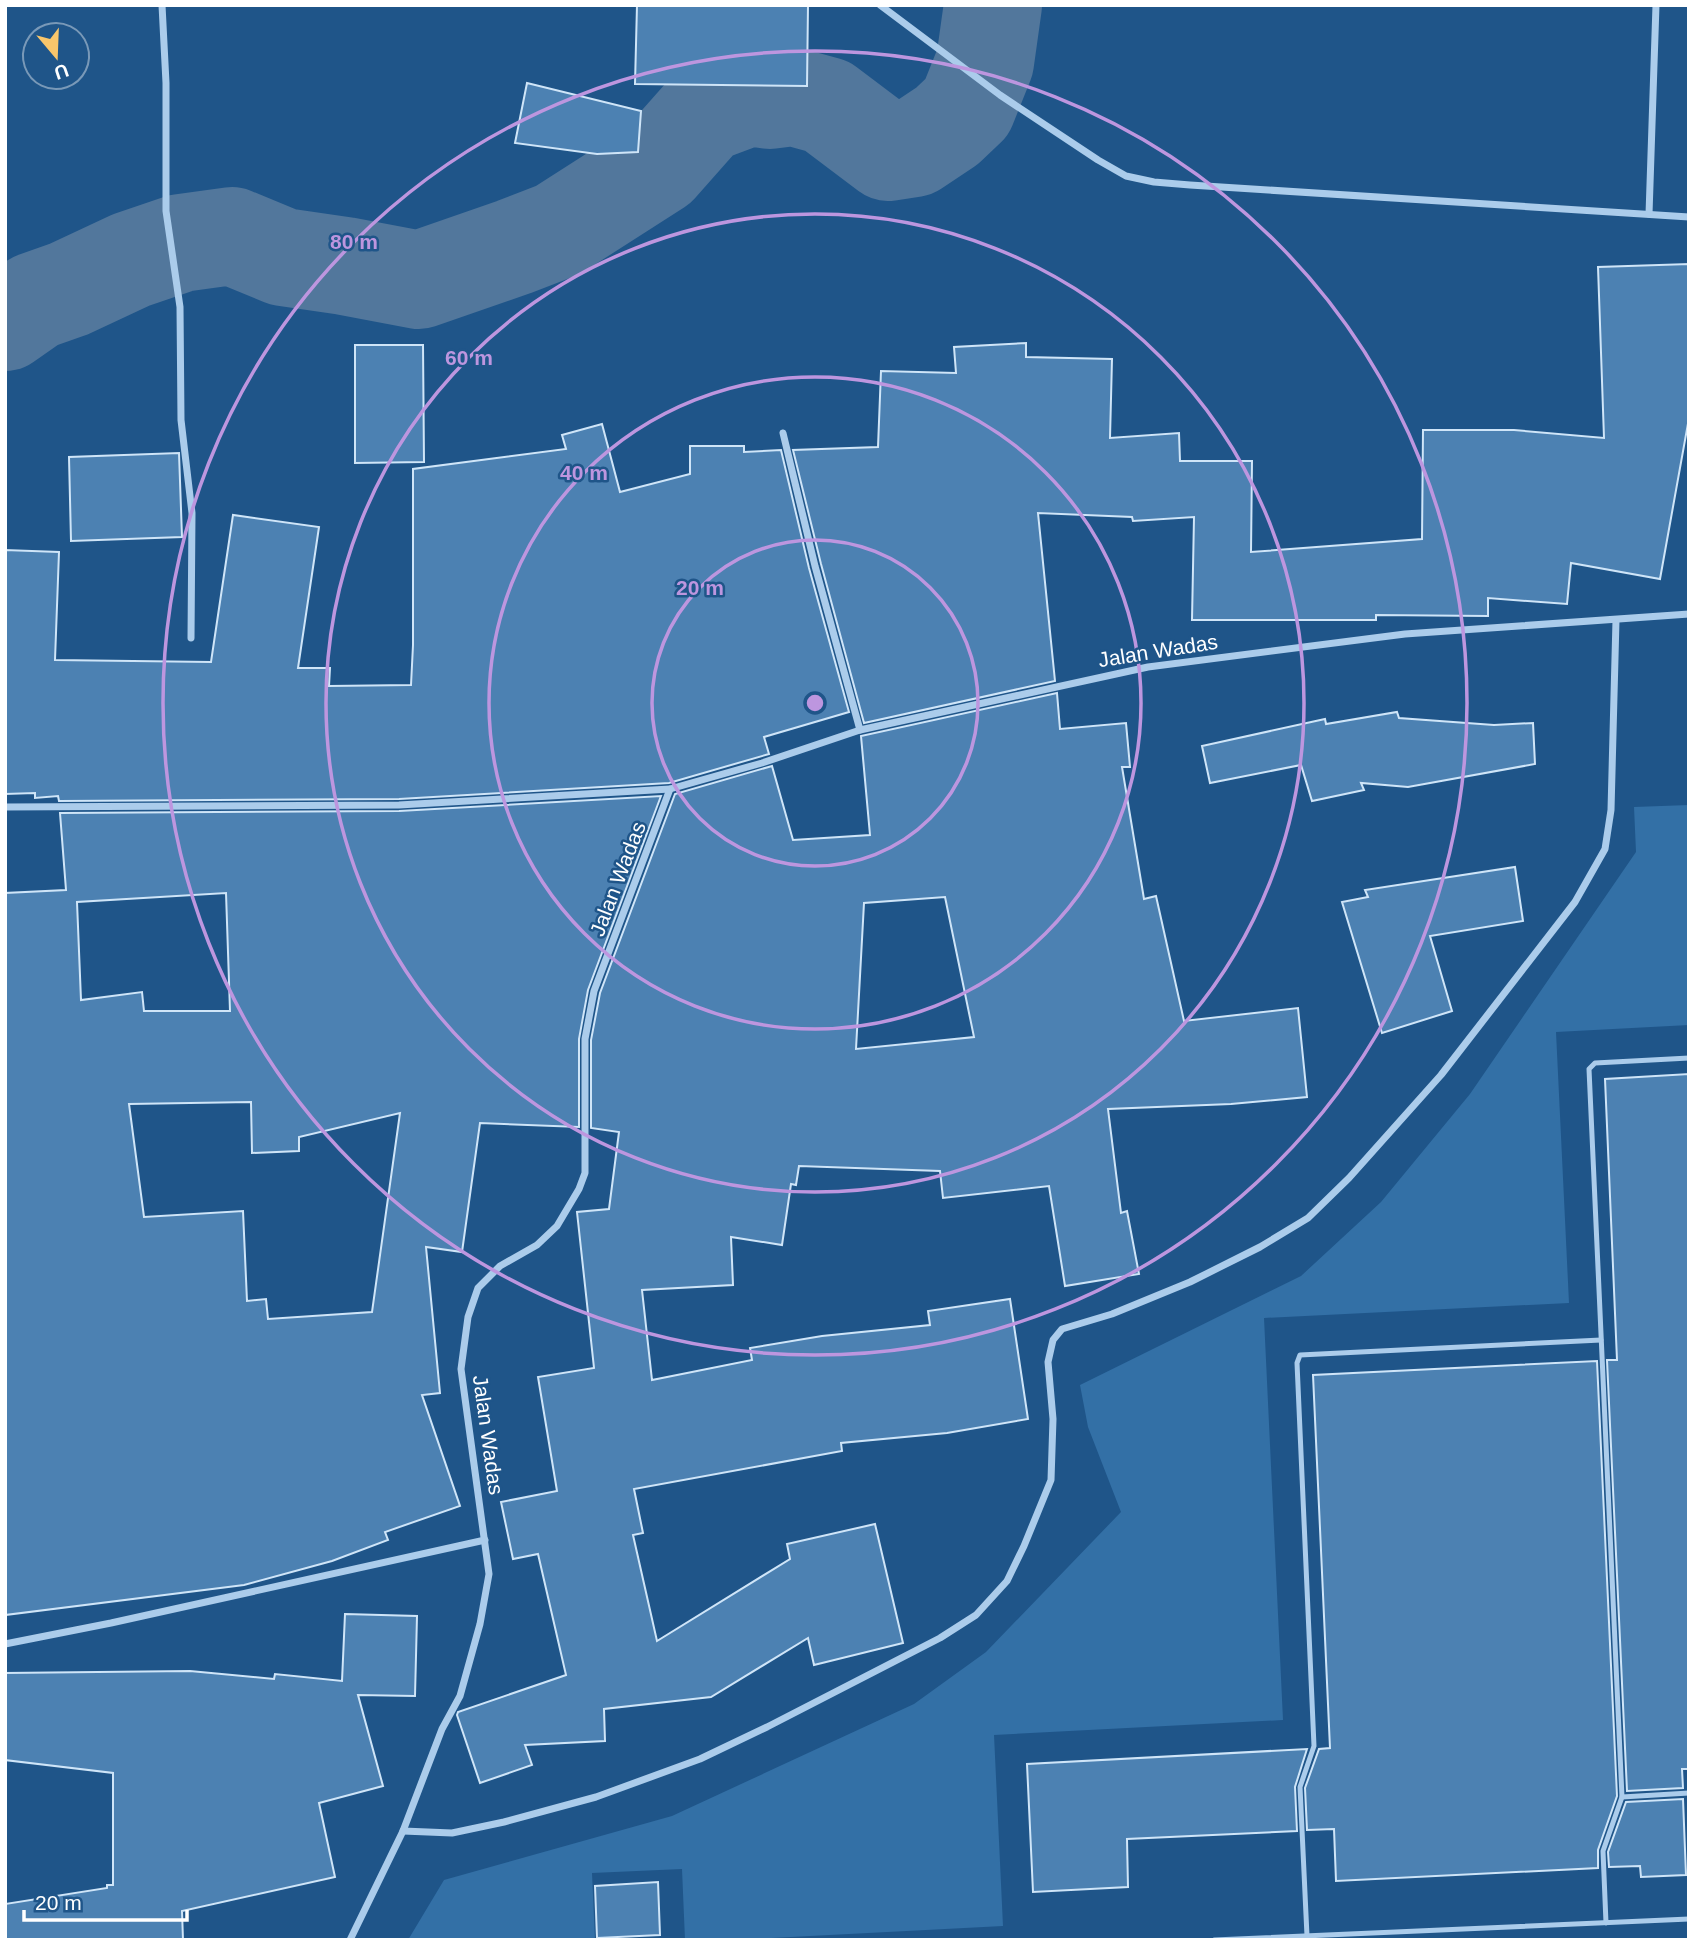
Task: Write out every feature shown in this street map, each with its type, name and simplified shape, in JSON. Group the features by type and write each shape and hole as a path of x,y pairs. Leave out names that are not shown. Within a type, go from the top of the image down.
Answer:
{"street":[{"path":"162,5 166,83 166,211 180,307 181,420 192,513 191,638"},
{"path":"880,5 1000,94 1126,176 1154,183 1689,217"},
{"path":"1649,214 1656,5"},
{"path":"783,433 815,566 860,730"},
{"name":"Jalan Wadas","path":"350,1940 403,1831 442,1730 460,1696 480,1624 489,1574 461,1369 468,1317 478,1288 500,1266 537,1245 557,1226 579,1189 584,1174 585,1039 594,991 670,789 860,730 1148,667 1405,634 1689,614"},
{"path":"403,1831 452,1833 504,1822 596,1797 700,1759 940,1638 976,1615 1007,1581 1051,1480 1053,1419 1048,1362 1054,1340 1062,1329 1112,1314 1190,1282 1260,1247 1308,1218 1349,1178 1441,1075 1574,902 1605,849 1612,810 1616,620"},
{"path":"5,807 399,805 670,789"},
{"path":"5,1644 111,1623 485,1539"}],"lane":[{"path":"1606,1923 1603,1851 1622,1797 1589,1069 1595,1063 1689,1058"},
{"path":"1307,1936 1300,1787 1314,1746 1297,1363 1300,1355 1601,1340"},
{"path":"1622,1797 1689,1793"},
{"path":"1214,1940 1689,1919"}],"shaded area":[{"path":"1689,805 1689,1025 1556,1032 1569,1303 1264,1318 1283,1720 994,1735 1003,1926 734,1940 685,1940 682,1869 592,1873 595,1940 408,1940 444,1880 672,1816 914,1704 986,1652 1121,1512 1088,1427 1080,1385 1301,1276 1381,1202 1470,1094 1636,852 1634,807"}],"building":[{"path":"637,5 808,5 807,86 635,84"},
{"path":"527,83 641,111 638,152 597,154 515,143"},
{"path":"1689,264 1689,418 1660,579 1571,563 1567,604 1488,598 1488,616 1376,615 1376,620 1192,620 1194,517 1133,521 1132,517 1038,513 1055,681 864,723 793,450 878,447 881,371 956,373 954,347 1026,343 1026,357 1112,359 1110,438 1179,433 1180,461 1252,461 1251,552 1422,539 1423,430 1514,430 1604,438 1598,267"},
{"path":"355,345 423,345 424,462 355,463"},
{"path":"602,424 620,492 690,474 690,446 744,446 744,452 781,450 809,568 849,712 764,737 769,754 669,783 399,799 59,801 58,796 35,798 35,793 5,794 5,550 59,552 55,660 211,662 233,515 319,527 298,668 330,668 329,686 411,685 413,469 566,449 562,435"},
{"path":"179,453 182,537 71,541 69,457"},
{"path":"1057,693 1060,729 1126,723 1130,767 1122,767 1144,899 1156,896 1184,1021 1298,1008 1307,1097 1231,1104 1108,1109 1121,1213 1127,1211 1139,1274 1065,1286 1049,1186 943,1198 940,1171 799,1166 796,1185 791,1184 782,1245 731,1237 733,1285 642,1290 652,1380 752,1360 750,1348 822,1336 930,1325 928,1311 1010,1299 1028,1419 947,1433 841,1443 842,1451 634,1489 643,1533 633,1535 657,1641 790,1559 787,1544 875,1524 903,1643 814,1665 808,1638 711,1697 604,1709 605,1741 525,1745 532,1765 480,1783 458,1712 566,1675 538,1554 513,1559 501,1502 557,1491 538,1377 594,1368 577,1212 609,1209 619,1132 591,1128 591,1040 600,993 675,794 772,766 793,840 870,835 861,736","holes":["945,897 974,1037 856,1049 864,903"]},
{"path":"1397,712 1399,718 1494,725 1533,723 1535,764 1408,787 1361,783 1364,790 1312,801 1301,765 1210,783 1202,746 1325,719 1326,724"},
{"path":"661,796 588,990 579,1039 579,1127 480,1123 462,1252 426,1247 440,1393 422,1395 460,1506 385,1532 388,1540 332,1561 244,1585 5,1615 5,893 66,890 60,813 399,811","holes":["226,893 230,1011 144,1011 142,992 81,1000 77,902","251,1102 252,1153 299,1151 299,1137 400,1113 372,1312 268,1319 266,1299 247,1301 243,1211 144,1217 129,1104"]},
{"path":"1515,867 1523,921 1430,936 1452,1011 1382,1033 1342,902 1368,897 1365,890"},
{"path":"1689,1074 1689,1769 1682,1769 1683,1788 1627,1791 1607,1360 1617,1360 1605,1079"},
{"path":"1597,1361 1617,1796 1598,1850 1598,1868 1336,1881 1334,1829 1307,1830 1305,1788 1319,1749 1330,1748 1313,1375"},
{"path":"345,1614 417,1616 415,1696 358,1695 383,1786 319,1803 335,1877 182,1911 183,1940 5,1940 5,1904 113,1885 113,1773 5,1760 5,1673 190,1671 274,1679 275,1674 342,1681"},
{"path":"1307,1749 1295,1787 1297,1831 1127,1839 1128,1887 1033,1892 1027,1764"},
{"path":"1683,1799 1686,1875 1641,1877 1640,1866 1609,1867 1608,1852 1626,1802"},
{"path":"658,1882 660,1935 597,1938 595,1886"}],"waterway":[{"path":"5,322 35,301 69,289 131,260 181,243 232,236 283,257 419,280 558,230 658,166 704,114 749,97 770,100 794,97 827,106 888,152 914,148 947,126 967,107 985,62 993,5"}]}
